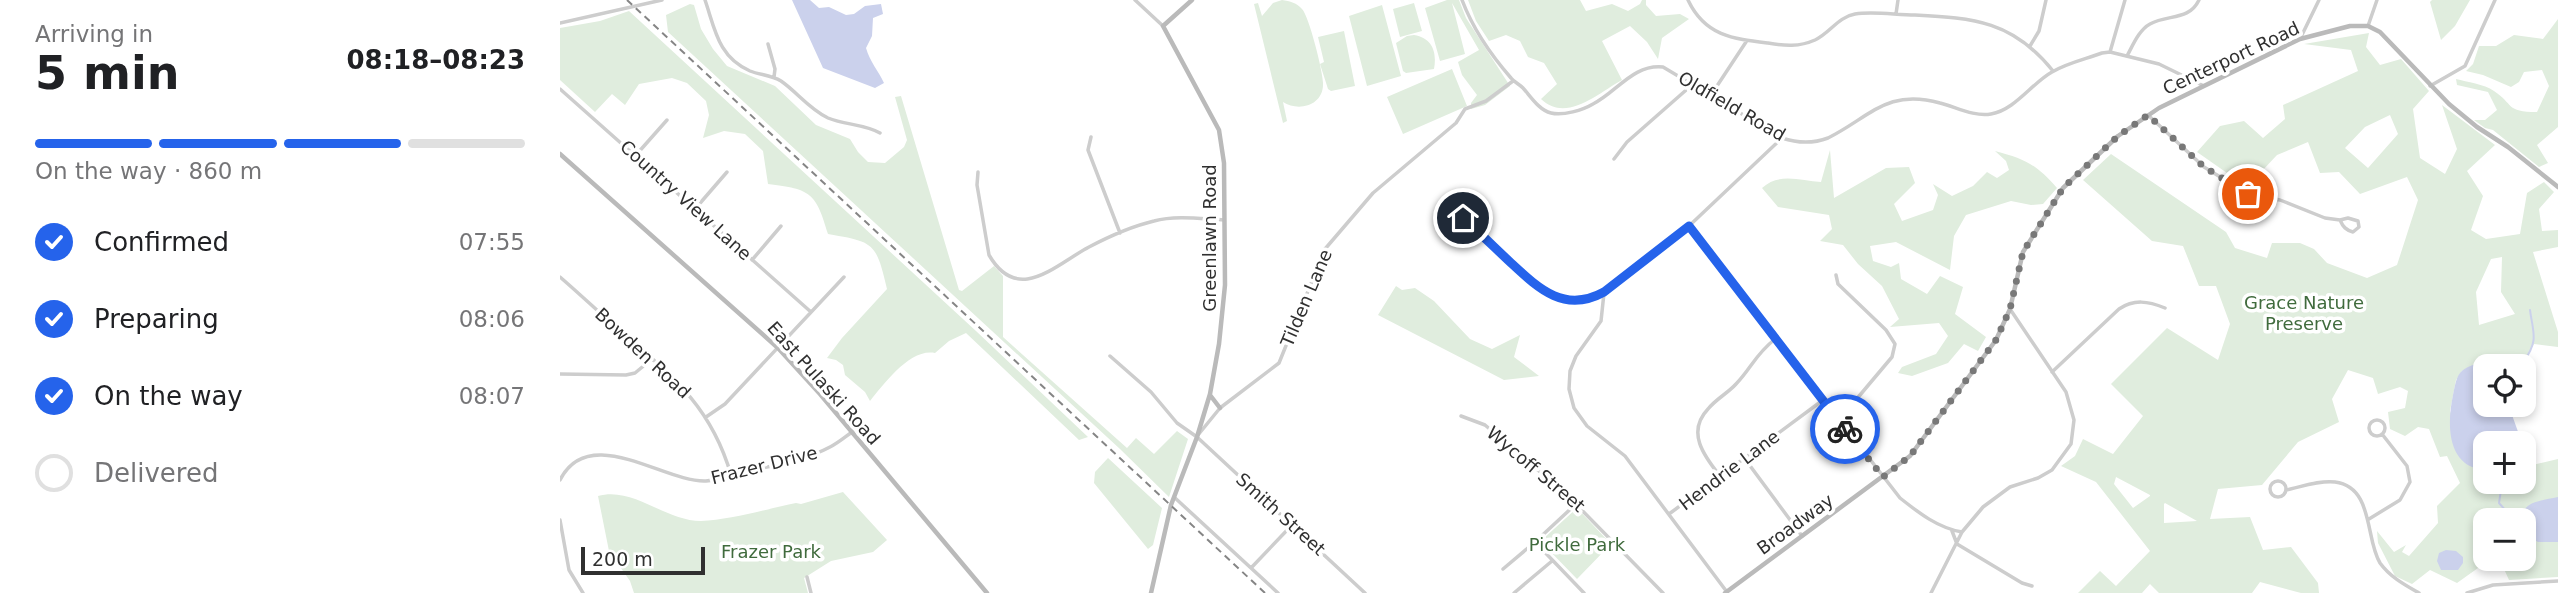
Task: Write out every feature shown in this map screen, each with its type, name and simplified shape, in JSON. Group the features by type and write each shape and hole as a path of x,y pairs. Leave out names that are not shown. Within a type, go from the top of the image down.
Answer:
{"main road":[{"path":"1163,26 1192,0"},
{"name":"Greenlawn Road","path":"1151,593 1171,505 1210,394 1223,314 1226,220 1224,163 1219,130 1163,26"},
{"name":"Centerport Road","path":"1883,477 1910,456 1996,340 2010,309 2023,252 2063,188 2118,136 2148,115 2300,39 2350,26 2368,26"},
{"path":"2368,26 2387,38 2430,86 2477,127 2508,147 2558,187"},
{"name":"East Pulaski Road","path":"560,153 778,348 987,593"},
{"path":"1210,394 1220,408"},
{"name":"Broadway","path":"1726,592 1883,477"}],"street":[{"path":"560,23 662,0"},
{"path":"705,0 713,29 723,51 733,60 750,71 774,77 819,113 844,124 872,128 880,132"},
{"path":"1135,0 1163,26"},
{"name":"Oldfield Road","path":"1462,0 1475,30 1513,81 1521,85 1534,102 1550,113 1573,111 1596,103 1634,74 1653,66 1663,67 1782,138 1794,142 1819,142 1889,101 1902,99 1929,100 1973,113 1993,114 2007,107 2053,71 2110,52"},
{"path":"1688,0 1698,18 1734,39 1792,46 1823,36 1847,17 1856,14 1973,19 1996,27 2030,46 2053,71"},
{"path":"1896,14 1898,0"},
{"path":"2030,46 2039,32 2046,0"},
{"path":"2125,0 2110,52 2159,64 2204,86"},
{"path":"2127,56 2145,27 2159,20 2190,12 2199,0"},
{"path":"2300,39 2319,0"},
{"path":"2368,26 2377,0"},
{"path":"2430,86 2465,66 2495,0"},
{"path":"1712,94 1746,42"},
{"path":"768,44 775,69 774,77"},
{"name":"Tilden Lane","path":"1197,436 1220,408 1279,363 1325,249 1373,193 1456,123 1465,109 1486,101 1513,81"},
{"path":"1614,159 1627,142 1693,85"},
{"name":"Country View Lane","path":"560,89 811,312"},
{"path":"2148,115 2204,167 2248,194 2280,200 2325,218 2353,219 2358,221 2359,227 2353,232 2349,231 2340,220"},
{"path":"636,155 667,120"},
{"path":"1091,137 1088,150 1121,233"},
{"path":"1463,218 1543,291 1572,300 1593,298 1689,226 1782,138"},
{"path":"695,209 727,172"},
{"path":"978,172 977,185 989,255 995,265 1012,278 1022,280 1038,278 1090,247 1163,219 1226,220"},
{"path":"752,260 782,226"},
{"path":"1689,226 1900,498 1952,531 1962,532"},
{"path":"1836,275 1838,284 1886,330 1895,344 1892,357 1840,422"},
{"name":"Bowden Road","path":"560,277 685,388 706,417 722,448 731,475"},
{"path":"706,417 725,404 844,277"},
{"path":"1604,292 1601,321 1573,363 1569,380 1574,408 1587,426 1625,456 1726,592"},
{"path":"2052,372 2127,304 2146,302 2165,308"},
{"path":"1931,593 1962,532 1983,507 1999,493 2052,470 2071,444 2074,421 2071,405 2010,309"},
{"path":"1720,476 1699,446 1698,426 1701,418 1739,381 1758,353 1775,339"},
{"name":"Smith Street","path":"1110,356 1151,392 1177,424 1197,436 1365,593"},
{"path":"560,374 626,375 635,373 652,359"},
{"name":"Hendrie Lane","path":"1669,514 1823,400"},
{"name":"Wycoff Street","path":"1461,415 1485,425 1577,503 1663,593"},
{"path":"2377,420 2384,423 2382,434 2372,434 2372,422 2377,420"},
{"name":"Frazer Drive","path":"560,480 574,462 586,457 600,456 643,462 680,478 708,481 821,451 852,432"},
{"path":"2369,519 2400,500 2410,482 2407,466 2382,434"},
{"path":"1744,458 1802,537"},
{"path":"2286,490 2285,485 2279,481 2272,484 2272,494 2279,497 2286,490 2328,482 2344,484 2360,500 2369,519 2373,548 2382,565 2397,580 2419,593"},
{"path":"1174,497 1278,593"},
{"path":"1503,569 1577,503"},
{"path":"560,520 566,561 580,592"},
{"path":"1251,568 1291,526"},
{"path":"1952,531 1957,544 2022,583 2032,586"},
{"path":"1535,542 1584,593"},
{"path":"1514,593 1552,561"},
{"path":"807,577 811,593"},
{"path":"2467,593 2493,585 2558,581"}],"green space":[{"path":"1282,0 1296,4 1305,14 1315,44 1323,83 1319,97 1309,105 1296,106 1283,102 1287,121 1283,123 1254,4 1258,3 1262,16 1273,3"},
{"path":"1447,0 1459,0 1466,18 1510,86 1485,105 1471,109 1471,103 1477,95 1462,75 1458,62 1479,50 1452,3 1465,54 1440,61 1425,8"},
{"path":"1468,0 1580,0 1586,11 1612,4 1628,11 1646,0 1646,5 1656,16 1680,14 1689,19 1662,38 1658,59 1647,42 1630,26 1602,41 1622,80 1581,104 1561,108 1551,106 1541,99 1557,84 1544,63 1528,57 1520,41 1506,35 1489,41 1476,21"},
{"path":"2470,0 2455,26 2441,40 2430,2"},
{"path":"1414,3 1422,31 1400,37 1393,9"},
{"path":"690,4 694,5 701,29 727,66 775,86 816,125 850,139 868,162 885,163 904,147 907,140 895,97 901,96 959,290 962,291 994,266 1003,276 1003,337 1127,448 1136,438 1154,454 1177,431 1188,439 1169,497 668,32 666,15"},
{"path":"1382,5 1401,76 1367,86 1349,16"},
{"path":"629,11 1088,437 1079,440 966,333 949,341 935,353 916,356 907,362 870,401 865,392 845,375 843,365 827,358 887,289 880,262 871,247 855,239 828,234 815,201 803,191 768,184 763,151 745,134 724,131 703,138 709,115 706,101 687,83 672,78 639,84 625,105 612,94 595,112 560,80 560,28 600,21"},
{"path":"2558,19 2558,127 2537,145 2548,163 2539,167 2493,130 2474,120 2485,120 2497,110 2488,92 2457,85 2456,79 2490,89 2515,109 2537,112 2549,86 2542,70 2524,72 2519,82 2511,87 2466,71 2473,64 2479,46 2496,46 2514,35 2543,39"},
{"path":"1344,31 1355,86 1331,91 1320,64 1324,62 1318,37"},
{"name":"Grace Nature Preserve","path":"2369,33 2366,47 2380,65 2401,59 2429,91 2413,109 2420,158 2445,174 2457,149 2442,105 2495,145 2467,171 2483,196 2471,230 2486,239 2520,234 2527,193 2544,182 2554,192 2539,209 2542,231 2558,230 2558,247 2533,252 2558,332 2558,347 2534,344 2528,354 2473,354 2473,367 2462,371 2456,380 2450,411 2473,464 2473,494 2536,494 2536,464 2558,459 2558,577 2509,580 2505,571 2536,571 2536,508 2473,508 2474,571 2457,583 2430,570 2412,584 2395,576 2378,543 2377,531 2394,552 2406,545 2402,552 2409,556 2438,523 2437,506 2460,483 2447,456 2440,457 2429,429 2418,427 2405,436 2390,429 2388,412 2405,408 2408,391 2400,387 2378,394 2373,378 2348,370 2332,399 2339,422 2298,442 2262,485 2218,489 2210,519 2250,517 2263,550 2291,547 2318,583 2319,593 2301,593 2260,582 2252,593 2159,593 2150,584 2142,593 2078,593 2100,571 2116,586 2150,551 2096,482 2061,466 2075,456 2083,439 2113,454 2143,416 2111,384 2167,328 2218,360 2230,324 2216,286 2199,286 2183,246 2152,241 2083,180 2111,154 2226,232 2235,248 2267,258 2272,243 2300,243 2314,249 2327,263 2367,278 2397,265 2418,200 2407,177 2360,194 2339,172 2320,173 2308,142 2277,155 2247,187 2197,152 2220,126 2244,121 2263,138 2285,119 2283,105 2358,71 2351,50 2304,44","holes":["2390,115 2398,134 2368,168 2345,148 2365,127","2502,257 2501,292 2515,314 2479,325 2476,292 2491,259","2116,477 2150,495 2150,496 2133,508 2114,484","2165,503 2197,521 2164,523"]},
{"path":"1414,35 1426,39 1432,47 1434,69 1406,73 1403,71 1396,43"},
{"path":"1452,69 1467,106 1403,134 1387,97"},
{"path":"1830,150 1834,198 1886,168 1909,167 1915,183 1894,204 1902,221 1933,210 1938,195 1933,184 1952,196 1973,186 1987,172 1997,178 2009,170 2006,161 1995,151 2029,164 2043,173 2057,188 2043,204 2031,205 2011,201 1966,215 1954,236 1950,270 1896,242 1870,246 1873,261 1891,267 1899,263 1901,279 1927,294 1940,276 1963,287 1955,314 1986,337 1978,351 1964,344 1948,363 1912,376 1898,373 1902,367 1936,354 1948,336 1939,323 1890,327 1899,319 1882,286 1858,264 1843,245 1820,241 1832,229 1829,215 1778,207 1762,188 1783,179 1821,182"},
{"path":"1396,286 1402,290 1415,288 1434,301 1470,339 1492,349 1520,335 1514,357 1539,376 1504,380 1378,315"},
{"path":"1108,458 1162,508 1153,545 1148,549 1094,483 1095,472"},
{"name":"Frazer Park","path":"843,492 887,540 873,552 831,561 804,578 808,593 634,593 630,581 609,551 598,496 624,496 675,516 701,521 801,504"},
{"name":"Pickle Park","path":"1577,508 1611,544 1577,579 1544,545 1543,539"}],"water":[{"path":"792,0 810,0 819,8 829,7 846,15 854,14 865,6 881,4 883,14 873,18 872,36 866,48 884,83 875,88 823,68"},
{"path":"2471,366 2473,417 2513,417 2518,431 2473,431 2473,467 2456,452 2450,430 2456,381 2463,370"},
{"path":"2558,497 2558,542 2536,541 2536,508 2526,508 2534,502"},
{"path":"2446,550 2456,551 2463,557 2463,563 2458,570 2441,570 2437,561 2439,553"}],"waterway":[{"path":"2529,354 2533,342 2530,310"},
{"path":"2500,494 2499,503 2503,508"}],"railway":[{"path":"627,0 1265,593"}],"way so far":[{"path":"1845,429 1883,477 1910,456 1996,340 2010,309 2023,252 2063,188 2118,136 2148,115 2204,167 2248,194"}],"route":[{"path":"1463,218 1535,285 1543,291 1572,300 1593,298 1604,292 1689,226 1845,429"}]}
